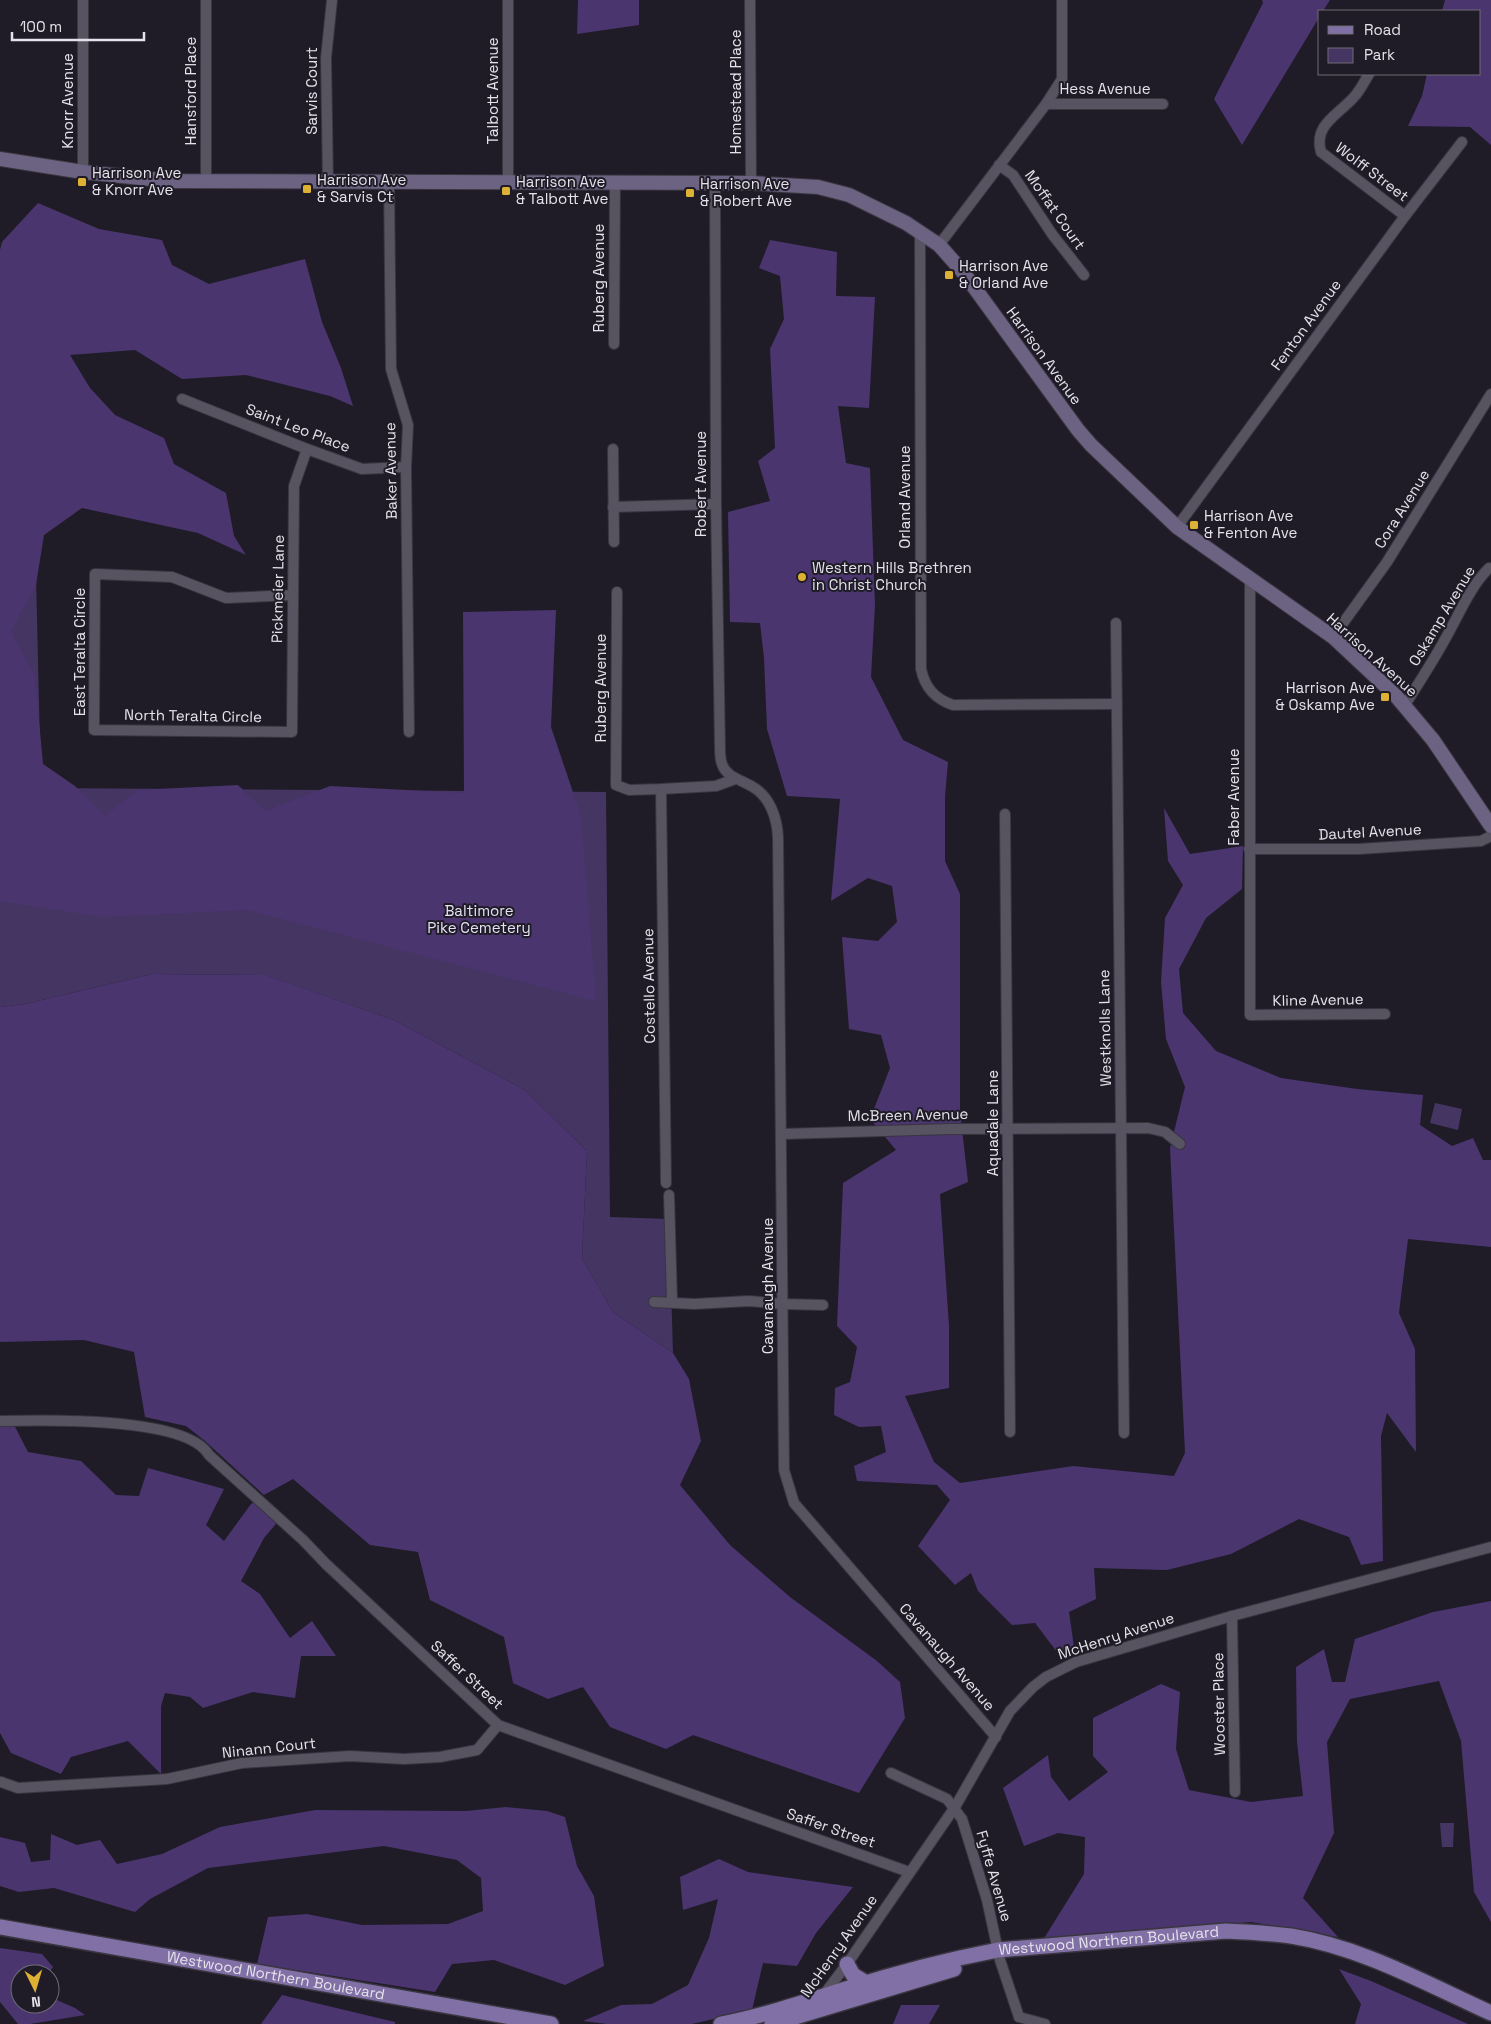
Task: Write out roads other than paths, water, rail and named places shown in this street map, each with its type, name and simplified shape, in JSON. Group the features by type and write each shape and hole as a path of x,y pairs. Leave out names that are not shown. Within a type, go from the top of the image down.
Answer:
{"main road":[{"name":"Harrison Avenue","path":"0,159 83,172 206,182 390,181 751,184 818,187 834,190 864,201 920,231 938,245 963,272 1078,430 1091,445 1177,527 1333,637 1405,705 1433,740 1491,826"},
{"name":"Westwood Northern Boulevard","path":"0,1927 551,2024"},
{"name":"Westwood Northern Boulevard","path":"721,2024 738,2021 917,1968 999,1955 1217,1932 1258,1932 1292,1936 1356,1954 1491,2013"},
{"name":"Westwood Northern Boulevard","path":"0,1937 495,2024"},
{"name":"Westwood Northern Boulevard","path":"772,2024 807,2018 999,1955 1227,1941 1315,1950 1352,1962 1491,2024"},
{"path":"847,1964 853,1976 866,1983"}],"street":[{"name":"Knorr Avenue","path":"83,0 83,172"},
{"name":"Hansford Place","path":"206,0 206,182"},
{"name":"Sarvis Court","path":"328,182 326,58 332,0"},
{"name":"Talbott Avenue","path":"508,0 508,182"},
{"name":"Homestead Place","path":"750,0 751,184"},
{"path":"938,245 1046,104 1062,79 1062,0"},
{"name":"Wolff Street","path":"1368,75 1355,96 1322,128 1318,138 1321,152 1404,216"},
{"name":"Hess Avenue","path":"1046,104 1163,104"},
{"name":"Fenton Avenue","path":"1177,527 1404,216 1462,142"},
{"name":"Moffat Court","path":"999,166 1013,175 1052,234 1084,274"},
{"name":"Baker Avenue","path":"390,181 392,369 408,425 406,467 409,732"},
{"name":"Ruberg Avenue","path":"614,344 615,183"},
{"name":"Robert Avenue","path":"715,183 716,504 720,748 722,766 735,779"},
{"name":"Orland Avenue","path":"920,231 921,660 923,678 932,692 945,702 953,705 1117,704"},
{"name":"Cora Avenue","path":"1333,637 1387,562 1491,394"},
{"name":"Saint Leo Place","path":"182,399 362,469 406,467"},
{"path":"614,448 614,542"},
{"name":"Pickmeier Lane","path":"292,732 294,486 307,449"},
{"path":"613,506 716,504"},
{"name":"Oskamp Avenue","path":"1405,705 1478,581 1489,568"},
{"name":"East Teralta Circle","path":"94,730 95,574 172,578 226,598 293,595"},
{"name":"Faber Avenue","path":"1250,579 1250,1015"},
{"name":"Ruberg Avenue","path":"616,592 616,785 629,790 661,789"},
{"name":"Westknolls Lane","path":"1116,623 1124,1433"},
{"name":"North Teralta Circle","path":"94,730 292,732"},
{"path":"661,789 716,786 735,779"},
{"name":"Cavanaugh Avenue","path":"735,779 754,787 763,795 774,813 777,825 782,1134 784,1470 794,1503 996,1737"},
{"name":"Costello Avenue","path":"661,789 666,1183"},
{"name":"Aquadale Lane","path":"1005,814 1010,1432"},
{"name":"Dautel Avenue","path":"1249,849 1359,849 1481,841 1491,836"},
{"name":"Kline Avenue","path":"1250,1015 1385,1014"},
{"name":"McBreen Avenue","path":"782,1134 1008,1128 1120,1128 1157,1129 1165,1132 1180,1144"},
{"path":"669,1195 672,1302"},
{"path":"654,1302 694,1304 749,1301 823,1305"},
{"name":"Saffer Street","path":"0,1421 94,1421 155,1430 192,1439 201,1444 209,1455 286,1524 333,1571 498,1724 909,1872"},
{"name":"McHenry Avenue","path":"807,2018 847,1964 955,1807 1010,1712 1033,1687 1060,1668 1232,1616 1491,1547"},
{"name":"Wooster Place","path":"1232,1616 1235,1792"},
{"name":"Ninann Court","path":"1,1782 18,1788 167,1779 242,1763 350,1756 404,1759 440,1757 477,1750 498,1724"},
{"name":"Fyffe Avenue","path":"891,1773 943,1796 955,1807 967,1832 987,1900 1016,2021"},
{"path":"1016,2021 1045,2024"}],"place":[{"name":"Harrison Ave & Knorr Ave","path":"82,182"},
{"name":"Harrison Ave & Sarvis Ct","path":"307,189"},
{"name":"Harrison Ave & Talbott Ave","path":"506,191"},
{"name":"Harrison Ave & Robert Ave","path":"690,193"},
{"name":"Harrison Ave & Orland Ave","path":"949,275"},
{"name":"Harrison Ave & Fenton Ave","path":"1194,525"},
{"name":"Western Hills Brethren in Christ Church","path":"802,577"},
{"name":"Harrison Ave & Oskamp Ave","path":"1385,697"}],"park label":[{"name":"Baltimore Pike Cemetery","path":"479,920"}]}
